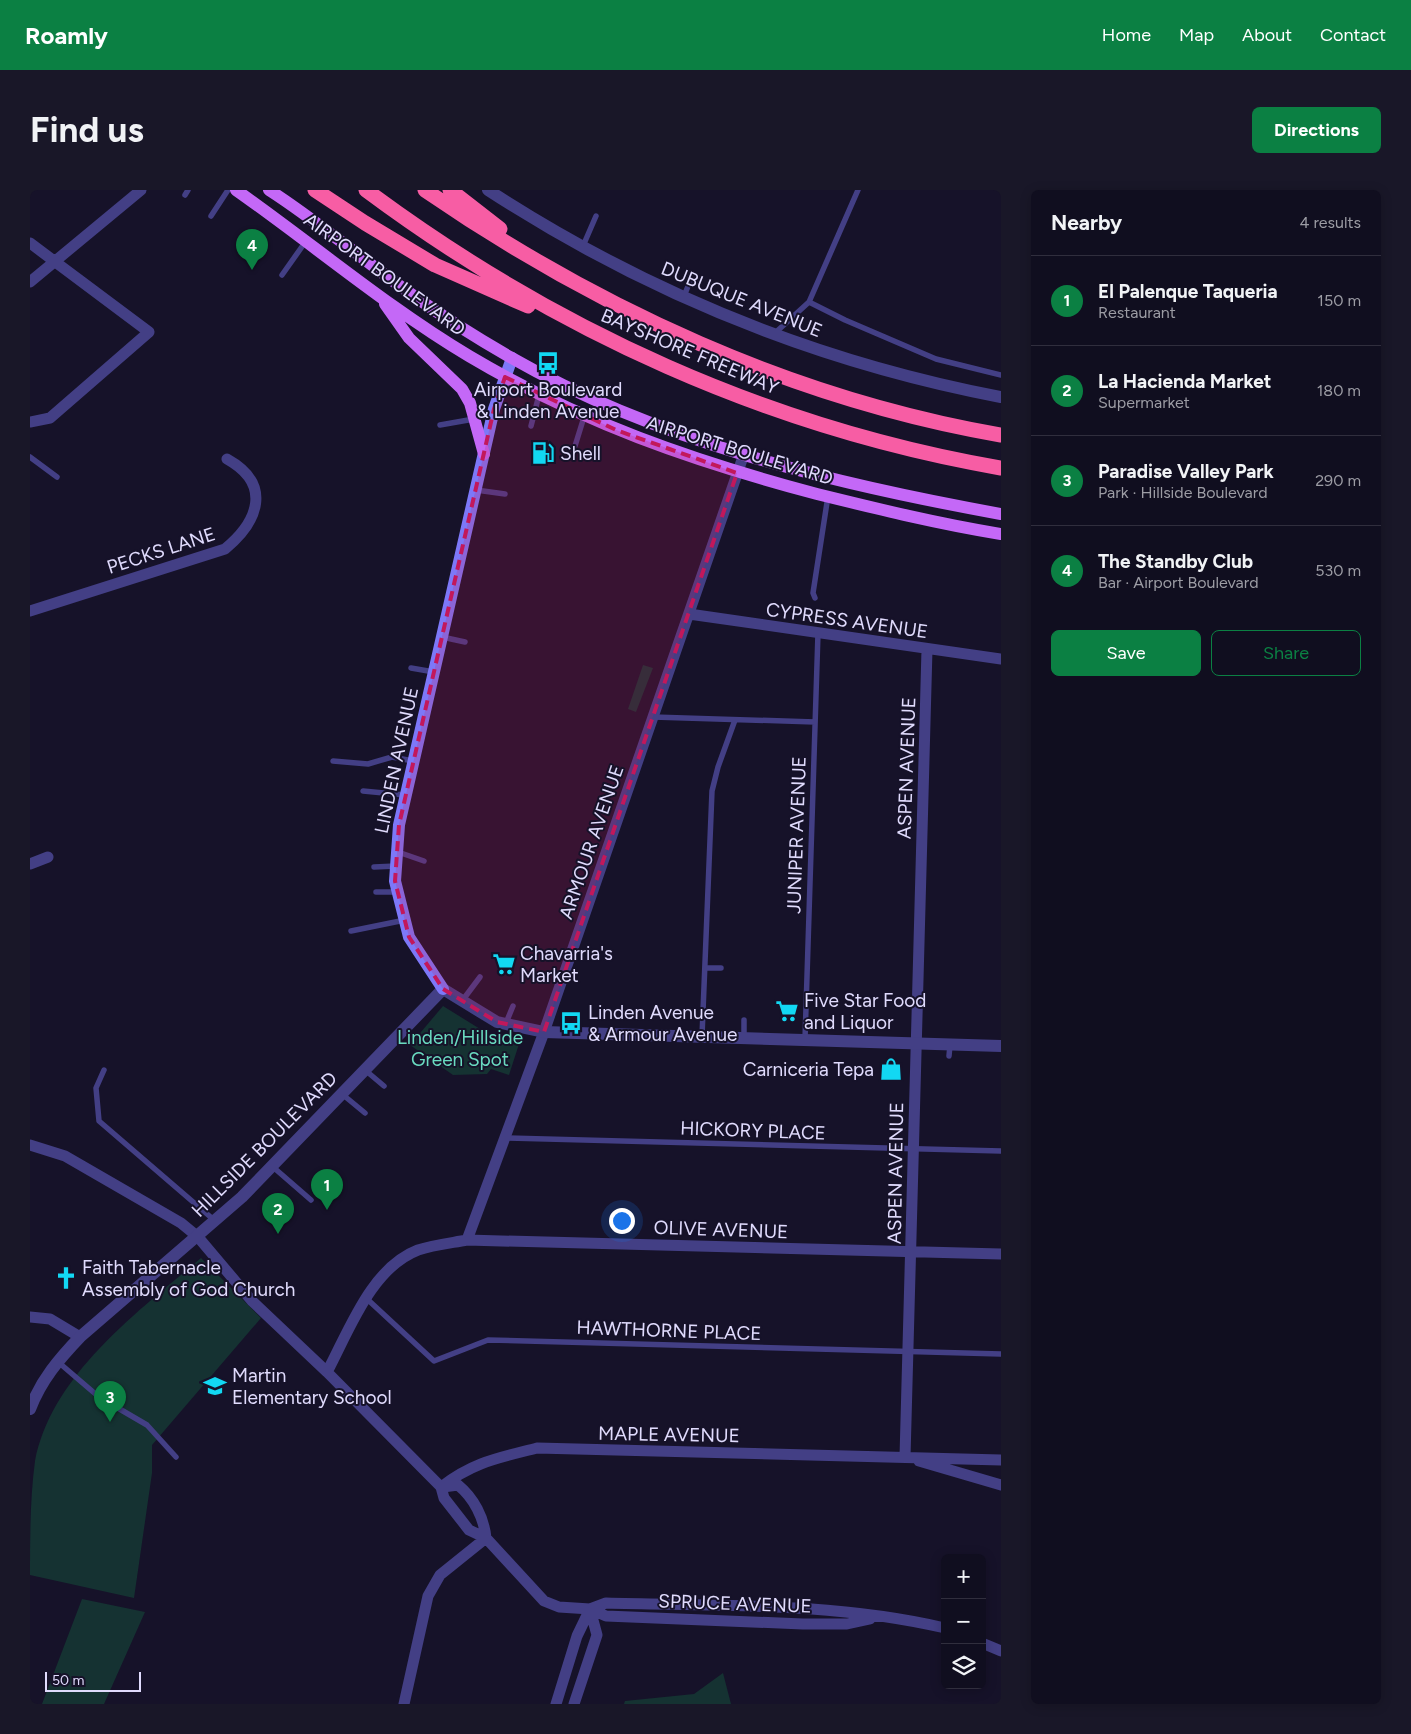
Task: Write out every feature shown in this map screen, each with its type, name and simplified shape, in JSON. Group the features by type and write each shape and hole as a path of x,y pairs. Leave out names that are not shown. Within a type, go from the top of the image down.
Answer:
{"highway":[{"path":"316,190 365,223 435,265 594,333"},
{"name":"BAYSHORE FREEWAY","path":"366,190 484,270 594,333 704,383 819,425 917,451 1001,468"},
{"name":"BAYSHORE FREEWAY","path":"425,190 552,271 662,328 778,375 883,408 1001,435"},
{"path":"450,190 552,271"}],"main road":[{"name":"AIRPORT BOULEVARD","path":"236,190 379,296 435,334 505,377 584,417 661,448 737,473 932,521 1001,534"},
{"name":"AIRPORT BOULEVARD","path":"269,190 413,296 512,358 574,392 629,415 744,454 888,491 1001,514"},
{"path":"379,296 409,338 462,389 470,403 484,454"},
{"name":"LINDEN AVENUE","path":"443,989 409,937 395,881 399,824 494,409 512,358"}],"street":[{"path":"30,282 141,190"},
{"name":"DUBUQUE AVENUE","path":"490,191 582,247 683,298 773,334 904,376 1001,397"},
{"path":"30,243 149,332 50,418 30,422"},
{"name":"ARMOUR AVENUE","path":"467,1240 544,1032 744,454"},
{"name":"PECKS LANE","path":"30,610 225,549 238,538 249,524 256,497 252,480 243,468 227,459"},
{"name":"CYPRESS AVENUE","path":"689,614 1001,659"},
{"name":"ASPEN AVENUE","path":"905,1457 926,649"},
{"path":"30,864 48,857"},
{"name":"LINDEN AVENUE","path":"443,989 461,1002 505,1025 544,1032 805,1039 915,1044 949,1050 1001,1046"},
{"name":"HILLSIDE BOULEVARD","path":"30,1409 37,1391 57,1361 80,1337 198,1237 273,1167 340,1093 443,989"},
{"name":"SPRUCE AVENUE","path":"30,1144 65,1156 181,1223 198,1237 252,1301 327,1372 441,1487 444,1498 469,1530 486,1538 544,1601 559,1607 590,1609 606,1616 803,1624 847,1624 880,1618"},
{"name":"OLIVE AVENUE","path":"327,1372 366,1298 382,1274 417,1250 467,1240 1001,1254"},
{"path":"30,1316 50,1319 80,1337"},
{"name":"MAPLE AVENUE","path":"441,1487 456,1475 481,1462 537,1448 1001,1460"},
{"name":"MAPLE AVENUE","path":"905,1457 1001,1485"},
{"name":"SPRUCE AVENUE","path":"441,1487 458,1485 467,1492 484,1522 486,1538"},
{"path":"404,1704 428,1596 440,1575 486,1538"},
{"name":"SPRUCE AVENUE","path":"590,1609 606,1603 804,1607 917,1622 941,1627"},
{"path":"556,1704 578,1636 590,1609"},
{"path":"574,1704 597,1635 590,1609"},
{"path":"984,1644 1001,1651"}],"lane":[{"path":"211,216 228,190"},
{"path":"773,334 809,302 858,190"},
{"path":"582,247 596,216"},
{"path":"282,275 306,241"},
{"path":"683,298 691,279"},
{"path":"809,302 845,320 936,359 1001,375"},
{"path":"531,426 539,395"},
{"path":"574,446 584,417"},
{"path":"440,425 474,419"},
{"path":"30,457 57,477"},
{"path":"476,490 505,494"},
{"path":"815,598 813,593 828,496"},
{"name":"JUNIPER AVENUE","path":"805,1039 818,633"},
{"path":"442,638 465,642"},
{"path":"411,668 434,672"},
{"path":"653,717 815,722"},
{"path":"702,1036 712,791 718,767 735,720"},
{"path":"333,761 368,764 392,757 413,761"},
{"path":"363,791 405,794"},
{"path":"397,852 424,861"},
{"path":"374,867 396,866"},
{"path":"376,892 398,892"},
{"path":"351,931 405,920"},
{"path":"705,968 721,968"},
{"path":"461,1002 480,977"},
{"path":"505,1025 513,1006"},
{"path":"744,1020 744,1037"},
{"path":"364,1069 384,1086"},
{"path":"104,1070 96,1088 99,1121 216,1221"},
{"path":"340,1093 365,1113"},
{"name":"HICKORY PLACE","path":"505,1138 912,1149 947,1147 1001,1152"},
{"path":"273,1167 311,1200"},
{"name":"HAWTHORNE PLACE","path":"366,1298 434,1361 488,1340 1001,1354"},
{"path":"57,1361 99,1397 147,1425 176,1457"}],"highlighted area":[{"path":"505,377 616,430 737,473 544,1032 497,1022 443,989 409,937 395,881 399,825 494,409"}],"green space":[{"path":"643,665 653,668 636,712 628,709"},
{"name":"Linden/Hillside Green Spot","path":"443,1006 493,1037 519,1044 509,1075 491,1069 487,1074 453,1075 410,1045"},
{"path":"201,1258 261,1318 152,1445 152,1473 134,1598 30,1575 31,1504 35,1461 44,1430 59,1400 78,1373 125,1323"},
{"path":"82,1599 145,1612 104,1704 42,1704"},
{"path":"723,1673 731,1704 624,1704 625,1701 694,1694"}],"place":[{"name":"The Standby Club","path":"252,270"},
{"name":"Airport Boulevard & Linden Avenue","path":"548,363"},
{"name":"Shell","path":"543,453"},
{"name":"Chavarria's Market","path":"504,964"},
{"name":"Five Star Food and Liquor","path":"787,1011"},
{"name":"Linden Avenue & Armour Avenue","path":"571,1023"},
{"name":"Carniceria Tepa","path":"891,1069"},
{"name":"El Palenque Taqueria","path":"327,1210"},
{"name":"La Hacienda Market","path":"278,1234"},
{"name":"Faith Tabernacle Assembly of God Church","path":"66,1278"},
{"name":"Martin Elementary School","path":"215,1386"},
{"name":"Paradise Valley Park","path":"110,1422"}]}
